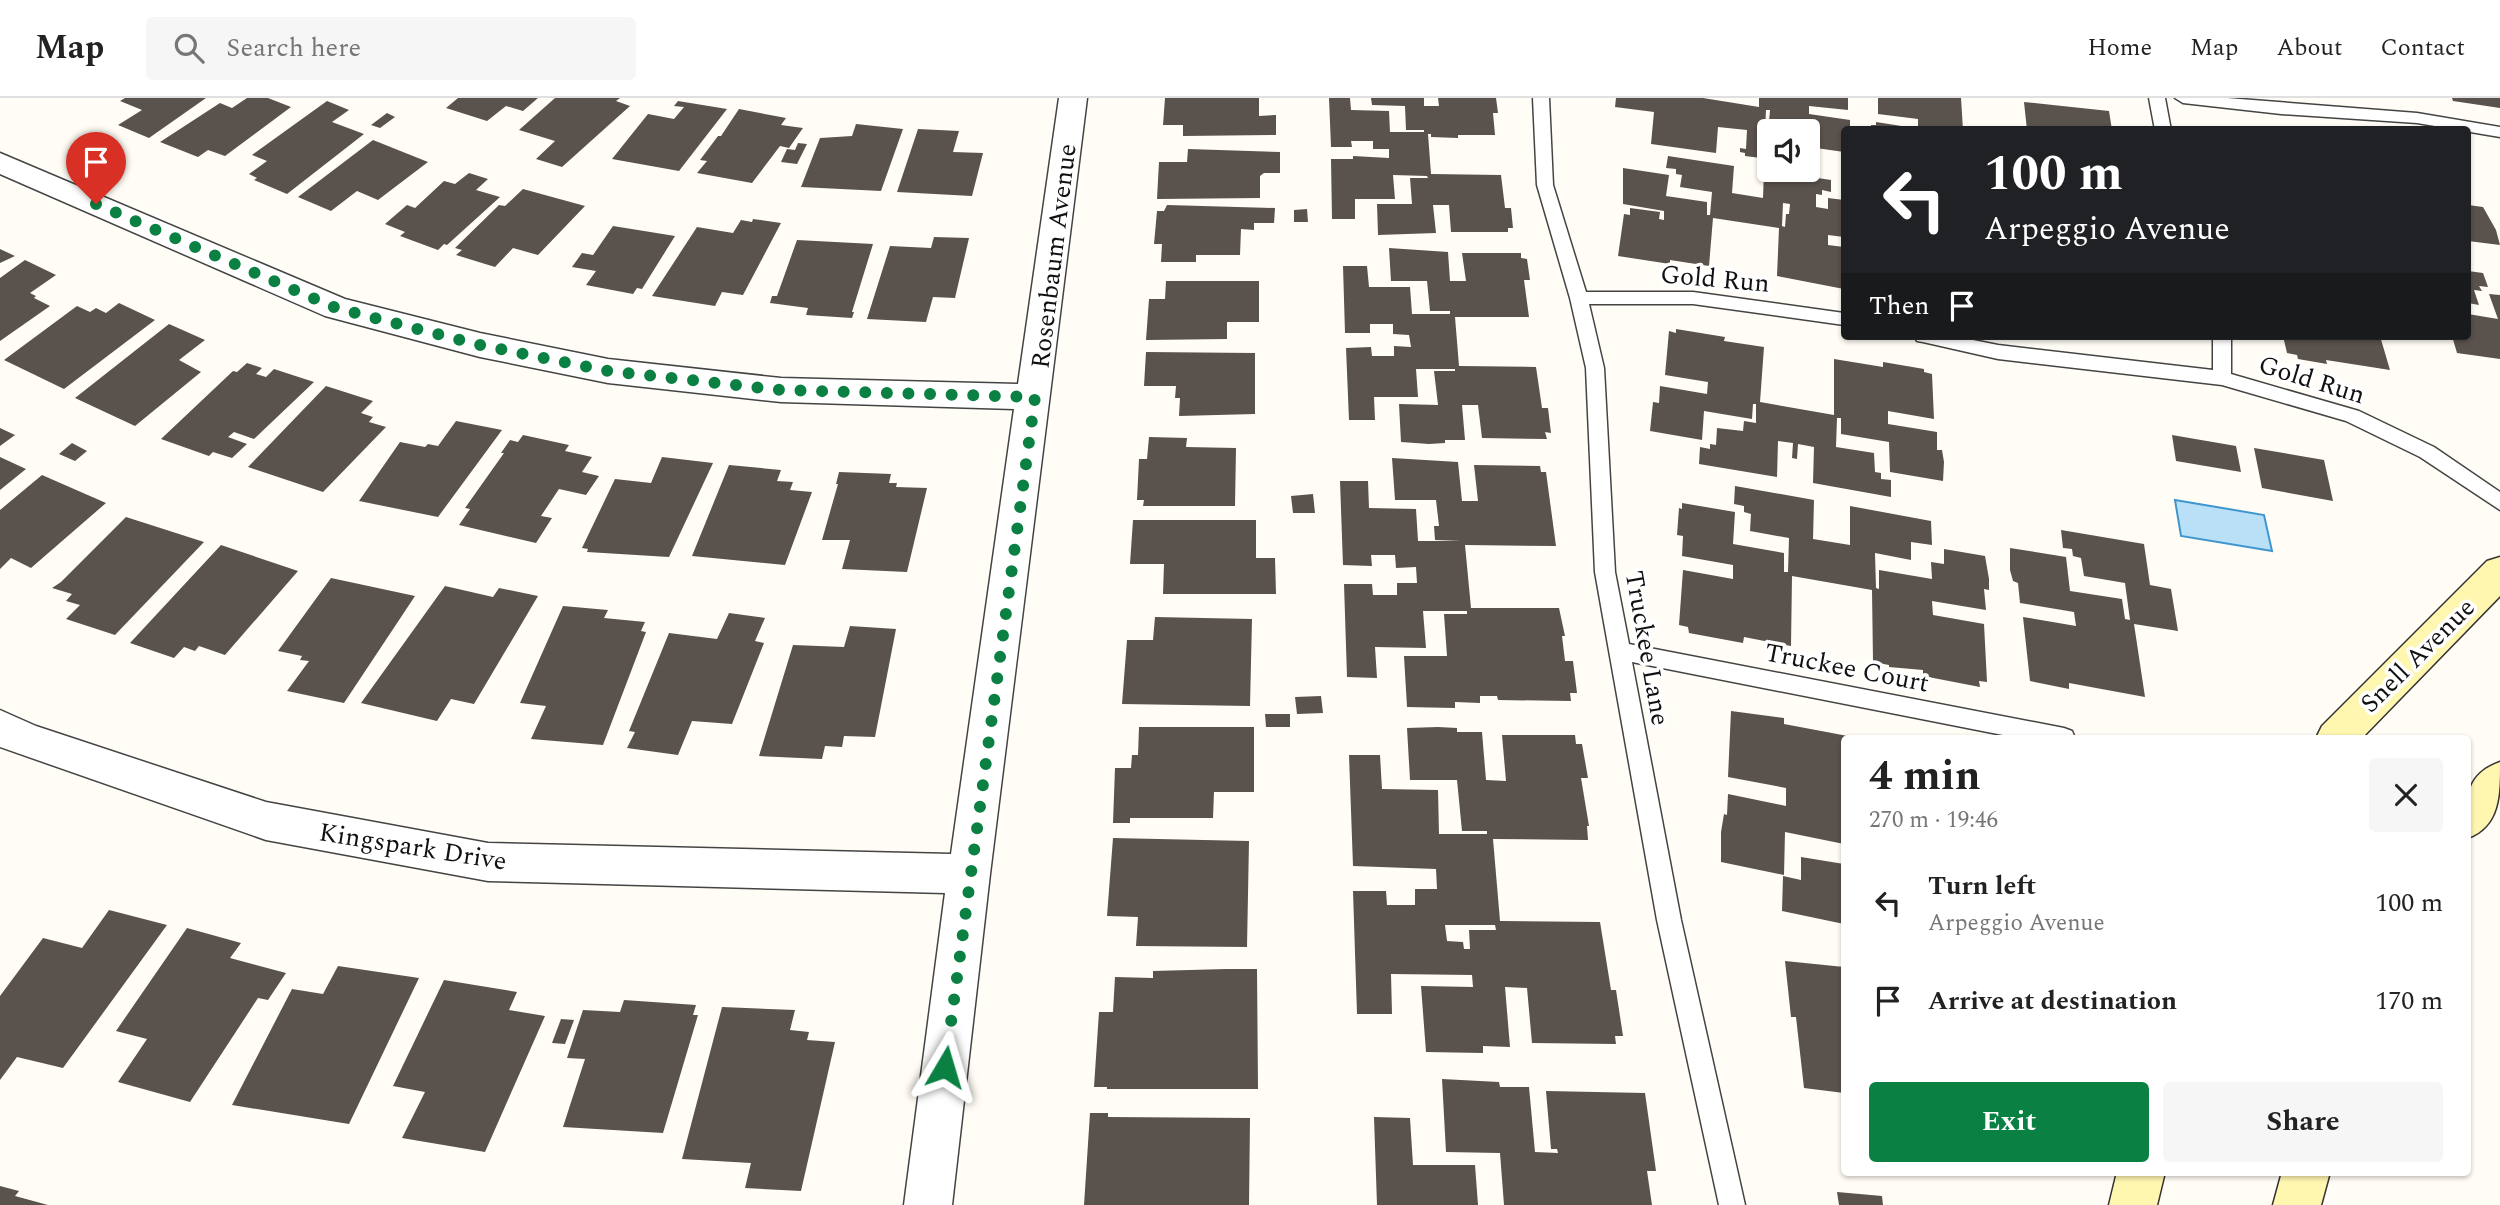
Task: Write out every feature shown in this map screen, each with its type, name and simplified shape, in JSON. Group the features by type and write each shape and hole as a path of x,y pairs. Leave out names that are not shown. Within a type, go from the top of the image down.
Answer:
{"main road":[{"name":"Snell Avenue","path":"2339,735 2500,572"},
{"path":"2471,815 2500,780"},
{"path":"2133,1205 2140,1176"},
{"path":"2297,1205 2305,1176"}],"street":[{"name":"Rosenbaum Avenue","path":"928,1205 969,874 1073,98"},
{"path":"0,163 336,308 480,345 608,371 781,390 1035,397"},
{"name":"Kingspark Drive","path":"0,727 24,740 266,821 488,862 969,874"}],"lane":[{"name":"Truckee Lane","path":"1541,98 1545,185 1579,298 1595,368 1605,572 1669,920 1732,1205"},
{"path":"2157,98 2163,126"},
{"path":"2183,98 2281,109 2417,118 2464,126"},
{"path":"2471,127 2500,132"},
{"name":"Gold Run","path":"1579,298 1693,298 1841,319"},
{"name":"Gold Run","path":"1942,340 1998,352 2222,378 2352,416 2427,452 2500,502"},
{"path":"2222,340 2222,378"},
{"name":"Truckee Court","path":"1619,651 2049,735"}],"water":[{"path":"2175,500 2264,515 2272,551 2181,536"}],"building":[{"path":"125,98 206,98 149,138 118,125 142,110 120,101"},
{"path":"247,98 268,98 291,107 225,156 208,150 198,157 160,142 220,103 232,108"},
{"path":"458,98 538,98 523,111 506,106 487,121 446,108"},
{"path":"555,98 620,98 616,101 630,106 562,167 536,159 555,141 519,130"},
{"path":"1165,98 1259,98 1259,116 1276,115 1276,135 1183,136 1183,125 1163,125"},
{"path":"1329,98 1350,98 1351,110 1389,111 1390,132 1424,132 1406,130 1405,106 1372,105 1371,98 1424,98 1424,106 1439,106 1438,98 1496,98 1498,113 1493,113 1495,135 1458,135 1458,138 1431,137 1431,134 1428,134 1431,174 1501,175 1505,208 1511,208 1513,228 1508,228 1508,232 1451,232 1449,205 1433,205 1436,233 1378,235 1377,204 1412,204 1410,178 1428,178 1427,176 1393,175 1395,199 1355,199 1355,219 1332,219 1331,159 1353,159 1353,156 1389,158 1389,149 1373,149 1373,141 1351,141 1352,147 1331,147"},
{"path":"1616,98 1703,98 1759,107 1759,98 1848,98 1848,110 1809,106 1809,114 1850,120 1850,126 1841,126 1841,152 1820,149 1820,119 1769,119 1770,110 1766,110 1766,119 1757,119 1757,158 1745,156 1745,153 1740,152 1740,148 1746,149 1747,130 1718,127 1716,153 1651,144 1654,112 1615,107"},
{"path":"1878,98 1961,98 1963,126 1918,126 1918,119 1878,114"},
{"path":"2452,98 2500,98 2500,108 2453,101"},
{"path":"327,101 349,110 332,122 364,134 287,194 254,180 257,178 249,174 267,161 252,155"},
{"path":"678,101 727,109 679,171 612,159 648,114 674,119 684,107 674,106"},
{"path":"2024,102 2109,111 2111,126 2027,126"},
{"path":"739,109 786,118 781,125 803,128 789,148 780,146 752,183 697,173 707,161 700,160 718,136 721,136"},
{"path":"387,113 395,117 380,128 371,125"},
{"path":"1876,122 1901,126 1871,126 1876,125"},
{"path":"856,124 903,129 881,191 801,187 820,138 852,136"},
{"path":"918,129 959,131 953,152 983,153 972,196 897,192"},
{"path":"373,140 428,162 378,200 357,191 331,211 298,197"},
{"path":"798,143 807,144 797,164 781,162 787,149 795,150"},
{"path":"1188,149 1280,152 1280,173 1264,173 1260,176 1260,198 1157,199 1159,162 1187,162"},
{"path":"1668,156 1734,166 1732,193 1763,198 1764,182 1831,180 1831,192 1822,190 1822,195 1816,194 1816,207 1828,209 1828,198 1841,200 1841,237 1828,235 1828,245 1841,247 1841,288 1777,276 1779,228 1713,218 1709,266 1670,260 1670,264 1618,256 1624,214 1630,215 1630,208 1660,212 1659,219 1664,220 1664,211 1623,204 1623,168 1669,175 1666,196 1707,202 1707,215 1710,215 1712,192 1680,187 1682,175 1676,174 1676,169 1666,168","holes":["1783,203 1790,204 1789,214 1786,214 1785,227 1782,226"]},
{"path":"469,173 488,179 476,190 500,197 447,245 444,244 438,250 400,236 405,232 385,224 407,205 415,208 444,181 455,184"},
{"path":"523,189 585,206 538,255 513,248 495,267 456,255 462,250 455,248 499,205 505,206"},
{"path":"1167,205 1275,208 1274,223 1254,223 1254,230 1241,229 1240,255 1196,255 1196,262 1161,262 1162,244 1154,244 1157,211 1164,211"},
{"path":"2471,205 2483,207 2496,230 2500,245 2471,241"},
{"path":"1307,209 1308,222 1294,222 1294,210"},
{"path":"753,219 781,223 743,295 722,292 715,306 652,296 697,227 733,233 741,220 752,222"},
{"path":"613,226 675,236 642,289 637,288 633,294 586,285 596,271 572,267 582,253 593,255"},
{"path":"934,237 969,238 955,298 933,297 926,322 867,319 890,246 931,248"},
{"path":"797,240 873,244 852,318 806,315 808,308 770,303 772,296 777,296"},
{"path":"1389,248 1448,252 1450,281 1466,281 1462,253 1521,253 1521,258 1527,259 1530,280 1524,280 1529,317 1455,317 1459,366 1536,367 1542,408 1548,408 1551,433 1545,432 1547,439 1482,438 1478,405 1462,405 1465,440 1445,440 1445,443 1429,444 1401,442 1399,404 1438,405 1434,371 1455,369 1416,369 1418,397 1374,397 1375,420 1349,420 1346,348 1371,347 1372,356 1394,356 1394,346 1411,347 1409,335 1393,334 1393,324 1370,324 1370,333 1345,333 1343,266 1367,266 1369,287 1410,287 1412,314 1450,314 1450,311 1430,311 1427,281 1391,281"},
{"path":"0,249 15,256 0,263"},
{"path":"25,260 56,275 30,293 50,306 0,341 0,278"},
{"path":"2471,271 2483,273 2488,287 2479,286 2482,291 2474,290 2479,305 2471,304"},
{"path":"1166,281 1259,281 1259,322 1227,322 1227,339 1146,340 1149,299 1165,299"},
{"path":"2489,294 2500,295 2500,359 2457,353 2453,340 2471,340 2471,314 2498,319"},
{"path":"119,303 155,320 64,389 4,360 77,306 90,312 96,308 106,313"},
{"path":"169,324 205,340 179,360 201,372 135,426 75,398"},
{"path":"1676,329 1725,337 1724,341 1764,347 1760,402 1834,415 1834,359 1883,367 1883,362 1924,369 1924,372 1932,374 1934,419 1888,411 1888,424 1937,432 1937,450 1942,450 1944,462 1943,481 1890,472 1889,442 1841,434 1841,418 1837,418 1836,447 1874,453 1875,472 1881,473 1881,479 1891,480 1891,497 1813,483 1814,447 1798,444 1797,459 1792,458 1793,443 1778,441 1777,477 1699,464 1700,447 1710,449 1710,444 1716,445 1717,428 1743,431 1744,421 1756,423 1756,404 1753,404 1752,419 1704,411 1702,440 1650,431 1653,402 1659,403 1660,386 1707,394 1708,382 1665,375 1669,331 1676,333"},
{"path":"2284,340 2381,340 2390,370 2326,360 2327,364 2298,359 2297,355 2287,353"},
{"path":"1146,352 1255,353 1255,414 1179,416 1180,398 1175,398 1176,386 1144,386"},
{"path":"247,363 262,368 256,374 266,377 274,369 314,382 254,439 234,432 228,437 247,444 232,458 213,452 209,456 161,439 233,371 237,372"},
{"path":"326,386 373,401 361,413 373,417 369,422 386,427 323,492 248,467"},
{"path":"456,421 502,430 438,517 359,501 400,442 425,447 428,444 438,446"},
{"path":"0,428 15,435 0,446"},
{"path":"523,435 569,445 565,451 592,457 582,472 599,476 586,495 559,489 541,516 552,518 536,543 459,525 470,509 465,508 504,453 501,453 510,440 518,442"},
{"path":"2172,435 2236,446 2241,472 2176,461"},
{"path":"1149,437 1187,438 1186,447 1236,448 1235,506 1143,506 1144,500 1137,500 1139,459 1147,459"},
{"path":"72,443 87,451 75,461 59,454"},
{"path":"2254,448 2324,460 2333,501 2262,488"},
{"path":"0,457 26,469 0,490"},
{"path":"662,457 713,463 669,557 587,552 588,549 582,548 615,479 651,483"},
{"path":"1392,458 1458,462 1462,501 1478,501 1474,465 1540,466 1541,472 1546,472 1556,546 1465,545 1471,608 1559,608 1565,636 1562,636 1565,661 1573,661 1577,693 1570,693 1571,701 1498,700 1497,696 1480,696 1480,703 1455,702 1455,708 1407,707 1404,656 1447,656 1444,614 1467,614 1467,611 1423,611 1426,648 1375,647 1377,678 1347,677 1344,584 1372,584 1373,595 1397,595 1397,583 1417,583 1416,567 1396,568 1395,555 1371,555 1372,566 1343,565 1340,481 1368,481 1369,508 1416,509 1418,541 1461,541 1435,540 1434,526 1439,526 1436,500 1395,500"},
{"path":"729,465 781,470 777,481 793,482 790,490 812,492 785,565 692,556"},
{"path":"839,472 891,474 889,483 897,483 896,487 927,488 907,572 842,569 850,540 822,540"},
{"path":"42,475 106,503 31,568 11,558 0,569 0,510"},
{"path":"1735,486 1814,500 1813,539 1850,545 1850,506 1931,521 1932,545 1911,542 1911,560 1875,553 1876,588 1879,589 1879,570 1932,579 1931,562 1944,564 1944,549 1985,556 1989,579 1989,590 1984,589 1986,610 1932,601 1933,615 1984,624 1987,682 1979,681 1980,687 1923,676 1923,670 1889,667 1873,662 1872,590 1792,576 1791,646 1744,637 1743,643 1689,633 1688,627 1679,625 1683,570 1733,579 1733,565 1682,556 1683,536 1677,535 1679,508 1682,509 1682,503 1735,512 1733,544 1784,553 1784,572 1788,572 1789,538 1750,531 1751,514 1744,512 1744,506 1734,504"},
{"path":"1313,494 1315,513 1293,513 1291,496"},
{"path":"126,517 204,542 115,635 66,619 80,605 66,601 72,594 52,588"},
{"path":"1133,520 1256,520 1256,558 1275,558 1276,594 1163,594 1164,564 1130,564"},
{"path":"2061,530 2144,544 2150,585 2171,589 2178,631 2134,624 2145,697 2069,683 2069,689 2030,681 2023,617 2076,626 2074,612 2020,603 2018,583 2013,581 2010,570 2010,548 2066,557 2070,591 2122,599 2125,619 2130,620 2125,583 2084,576 2081,558 2073,556 2072,549 2063,548"},
{"path":"221,545 298,571 225,655 199,646 195,651 184,647 174,658 130,643"},
{"path":"331,578 415,596 344,703 287,691 309,661 300,660 302,656 278,651"},
{"path":"445,586 493,597 499,588 538,596 474,704 451,699 437,721 361,703"},
{"path":"563,606 608,610 604,618 645,622 641,631 646,632 603,745 531,739 546,706 520,703"},
{"path":"729,613 765,618 755,641 764,643 732,724 692,721 678,755 627,748 635,732 629,731 669,633 717,639"},
{"path":"1155,617 1252,619 1250,706 1122,704 1127,640 1153,640"},
{"path":"850,626 896,629 875,737 844,736 842,747 825,746 822,759 759,756 793,645 844,647"},
{"path":"1321,696 1323,713 1297,714 1295,697"},
{"path":"1731,711 1784,718 1784,724 1842,735 1841,843 1785,832 1784,875 1721,862 1721,832 1724,814 1727,815 1728,794 1786,806 1786,788 1728,777"},
{"path":"1265,714 1290,714 1290,727 1266,727"},
{"path":"1139,727 1254,727 1254,792 1214,792 1213,818 1130,818 1130,823 1113,823 1115,768 1131,768 1132,755 1138,755"},
{"path":"1407,728 1457,728 1457,732 1482,732 1486,780 1506,781 1502,735 1575,735 1576,744 1582,744 1588,778 1581,778 1589,826 1588,840 1493,839 1500,921 1600,922 1611,990 1616,990 1623,1036 1615,1036 1616,1044 1532,1043 1527,988 1505,987 1510,1047 1483,1046 1483,1053 1426,1052 1421,986 1473,987 1472,975 1391,974 1392,1014 1357,1014 1353,891 1386,891 1387,905 1415,905 1415,889 1437,889 1436,869 1353,866 1349,755 1380,755 1382,789 1438,790 1439,834 1487,834 1487,831 1462,831 1457,780 1410,780","holes":["1445,925 1495,925 1496,930 1469,930 1470,949 1464,949 1463,942 1447,941"]},
{"path":"1113,838 1249,841 1247,947 1136,946 1138,917 1107,916"},
{"path":"1801,857 1841,864 1841,923 1782,911 1783,876 1801,880"},
{"path":"109,910 167,925 63,1068 17,1057 0,1080 0,996 43,938 82,948"},
{"path":"187,928 241,943 230,958 286,973 268,1000 258,998 190,1102 118,1082 147,1039 116,1031"},
{"path":"1785,961 1841,967 1841,1093 1804,1088 1796,1017 1791,1017"},
{"path":"338,966 419,978 349,1124 232,1105 292,989 323,994"},
{"path":"1257,969 1258,1089 1094,1087 1099,1012 1113,1012 1115,977 1153,978 1153,971"},
{"path":"444,980 517,992 509,1010 545,1016 485,1152 402,1138 425,1092 393,1086"},
{"path":"624,1000 696,1005 693,1015 698,1015 663,1133 563,1127 585,1059 567,1058 583,1010 620,1012"},
{"path":"722,1007 795,1010 790,1030 809,1032 807,1040 835,1042 801,1191 745,1188 751,1163 682,1159"},
{"path":"561,1019 574,1020 565,1044 552,1043"},
{"path":"1442,1079 1499,1082 1500,1087 1529,1087 1535,1152 1558,1153 1557,1149 1551,1149 1546,1091 1645,1093 1656,1171 1647,1171 1652,1205 1504,1205 1500,1153 1446,1152"},
{"path":"1090,1113 1108,1113 1108,1117 1250,1118 1249,1205 1084,1205"},
{"path":"1374,1117 1410,1118 1413,1165 1475,1165 1478,1205 1377,1205"},
{"path":"0,1186 19,1191 15,1196 48,1205 0,1205"},
{"path":"1837,1192 1882,1196 1883,1205 1839,1205"}],"route":[{"path":"96,204 336,308 480,345 608,371 781,390 1035,397 945,1067"}]}
